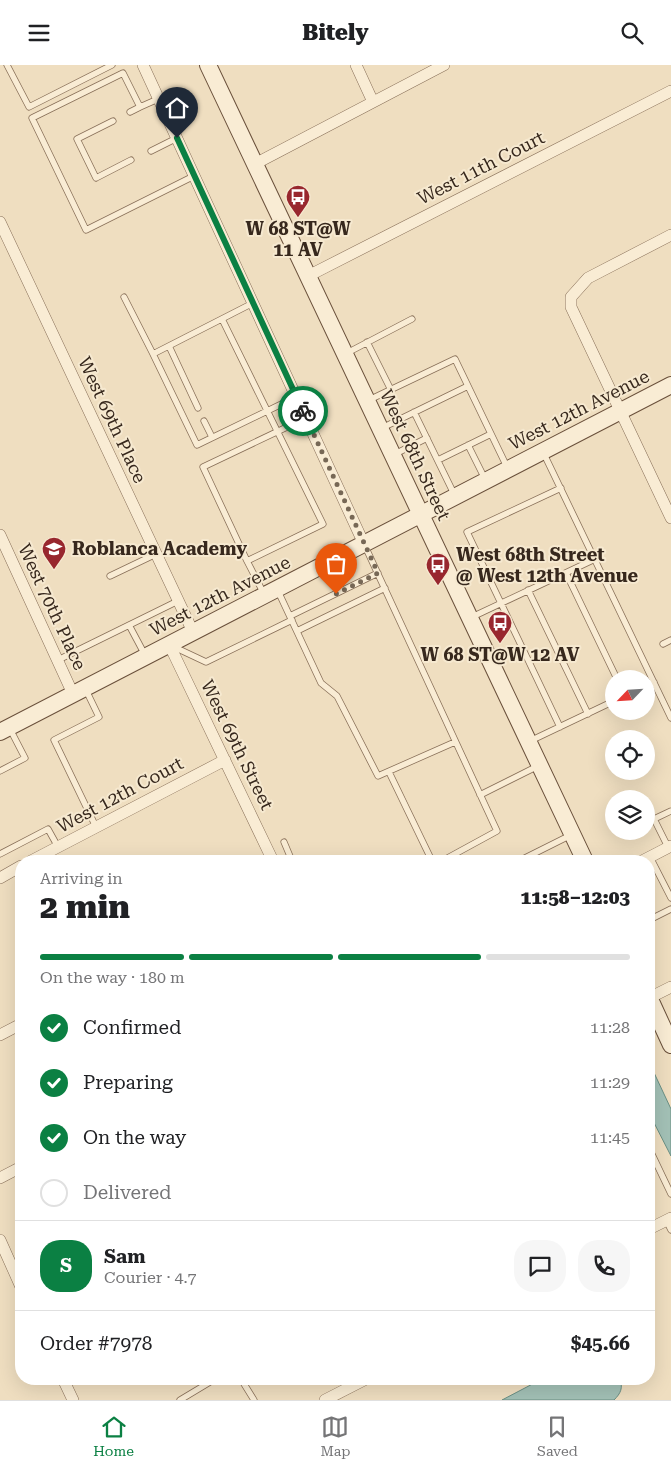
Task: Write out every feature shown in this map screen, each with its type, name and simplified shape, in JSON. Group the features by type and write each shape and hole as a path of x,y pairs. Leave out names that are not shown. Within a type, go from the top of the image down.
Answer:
{"main road":[{"name":"West 68th Street","path":"208,65 582,855"},
{"name":"West 12th Avenue","path":"5,730 671,385"},
{"path":"655,1011 671,1045"}],"street":[{"path":"143,65 364,544"},
{"path":"356,65 373,102"},
{"path":"255,164 444,65"},
{"name":"West 11th Court","path":"308,276 671,91"},
{"name":"West 69th Place","path":"0,222 193,632"},
{"path":"671,235 588,278 571,297 571,307 671,517"},
{"name":"West 70th Place","path":"0,535 58,660 79,691"},
{"name":"West 69th Street","path":"169,644 270,855"},
{"name":"West 12th Court","path":"43,855 225,760"},
{"path":"654,855 669,847"},
{"path":"0,877 15,869"},
{"path":"655,995 671,987"},
{"path":"0,1035 15,1027"},
{"path":"0,1178 15,1170"},
{"path":"655,1227 669,1223"},
{"path":"0,1240 15,1274"},
{"path":"66,1385 73,1400"},
{"path":"326,1400 355,1385"}],"lane":[{"path":"7,65 29,107 112,65"},
{"path":"140,107 123,73 32,118 86,229 194,177"},
{"path":"130,112 158,99"},
{"path":"113,121 77,139 96,178 131,160"},
{"path":"151,151 177,138"},
{"path":"124,297 196,445 296,397"},
{"path":"153,354 253,303"},
{"path":"222,319 323,524 247,561"},
{"path":"345,353 412,319"},
{"path":"367,342 391,390"},
{"path":"169,346 198,408"},
{"path":"367,401 455,359 509,469"},
{"path":"380,429 468,386"},
{"path":"414,412 456,497"},
{"path":"306,418 203,467 247,561 291,618 321,683 337,696 378,776 455,742"},
{"path":"204,421 212,437"},
{"path":"438,460 491,434"},
{"path":"393,455 427,438"},
{"path":"468,445 486,481"},
{"path":"543,452 648,670"},
{"path":"560,488 467,532 560,727"},
{"path":"364,544 496,831 453,855"},
{"path":"110,576 156,554"},
{"path":"470,618 594,559"},
{"path":"169,644 206,662 378,573"},
{"path":"566,573 613,670"},
{"path":"297,631 385,588"},
{"path":"528,590 588,714"},
{"path":"58,660 178,601"},
{"path":"129,625 146,657"},
{"path":"663,644 671,640"},
{"path":"655,684 671,718"},
{"path":"79,691 99,717 54,740 96,827"},
{"path":"529,742 605,706"},
{"path":"0,771 25,758 5,730"},
{"path":"480,795 540,765"},
{"path":"389,772 429,855"},
{"path":"669,847 654,819 671,811"},
{"path":"0,854 48,829 58,847"},
{"path":"531,855 573,835"},
{"path":"284,843 289,855"},
{"path":"655,873 671,898"},
{"path":"655,917 671,909"},
{"path":"655,1161 671,1194"},
{"path":"180,1400 205,1385"},
{"path":"245,1385 254,1400"}],"water":[{"path":"655,1075 671,1109 671,1156 655,1125"},
{"path":"531,1385 621,1385 620,1393 614,1400 502,1400"}],"way so far":[{"path":"303,411 378,573 336,594"}],"place":[{"name":"W 68 ST@W 11 AV","path":"298,218"},
{"name":"Roblanca Academy","path":"54,570"},
{"name":"West 68th Street @ West 12th Avenue","path":"438,586"},
{"name":"W 68 ST@W 12 AV","path":"500,644"}],"route":[{"path":"177,138 303,411"}]}
